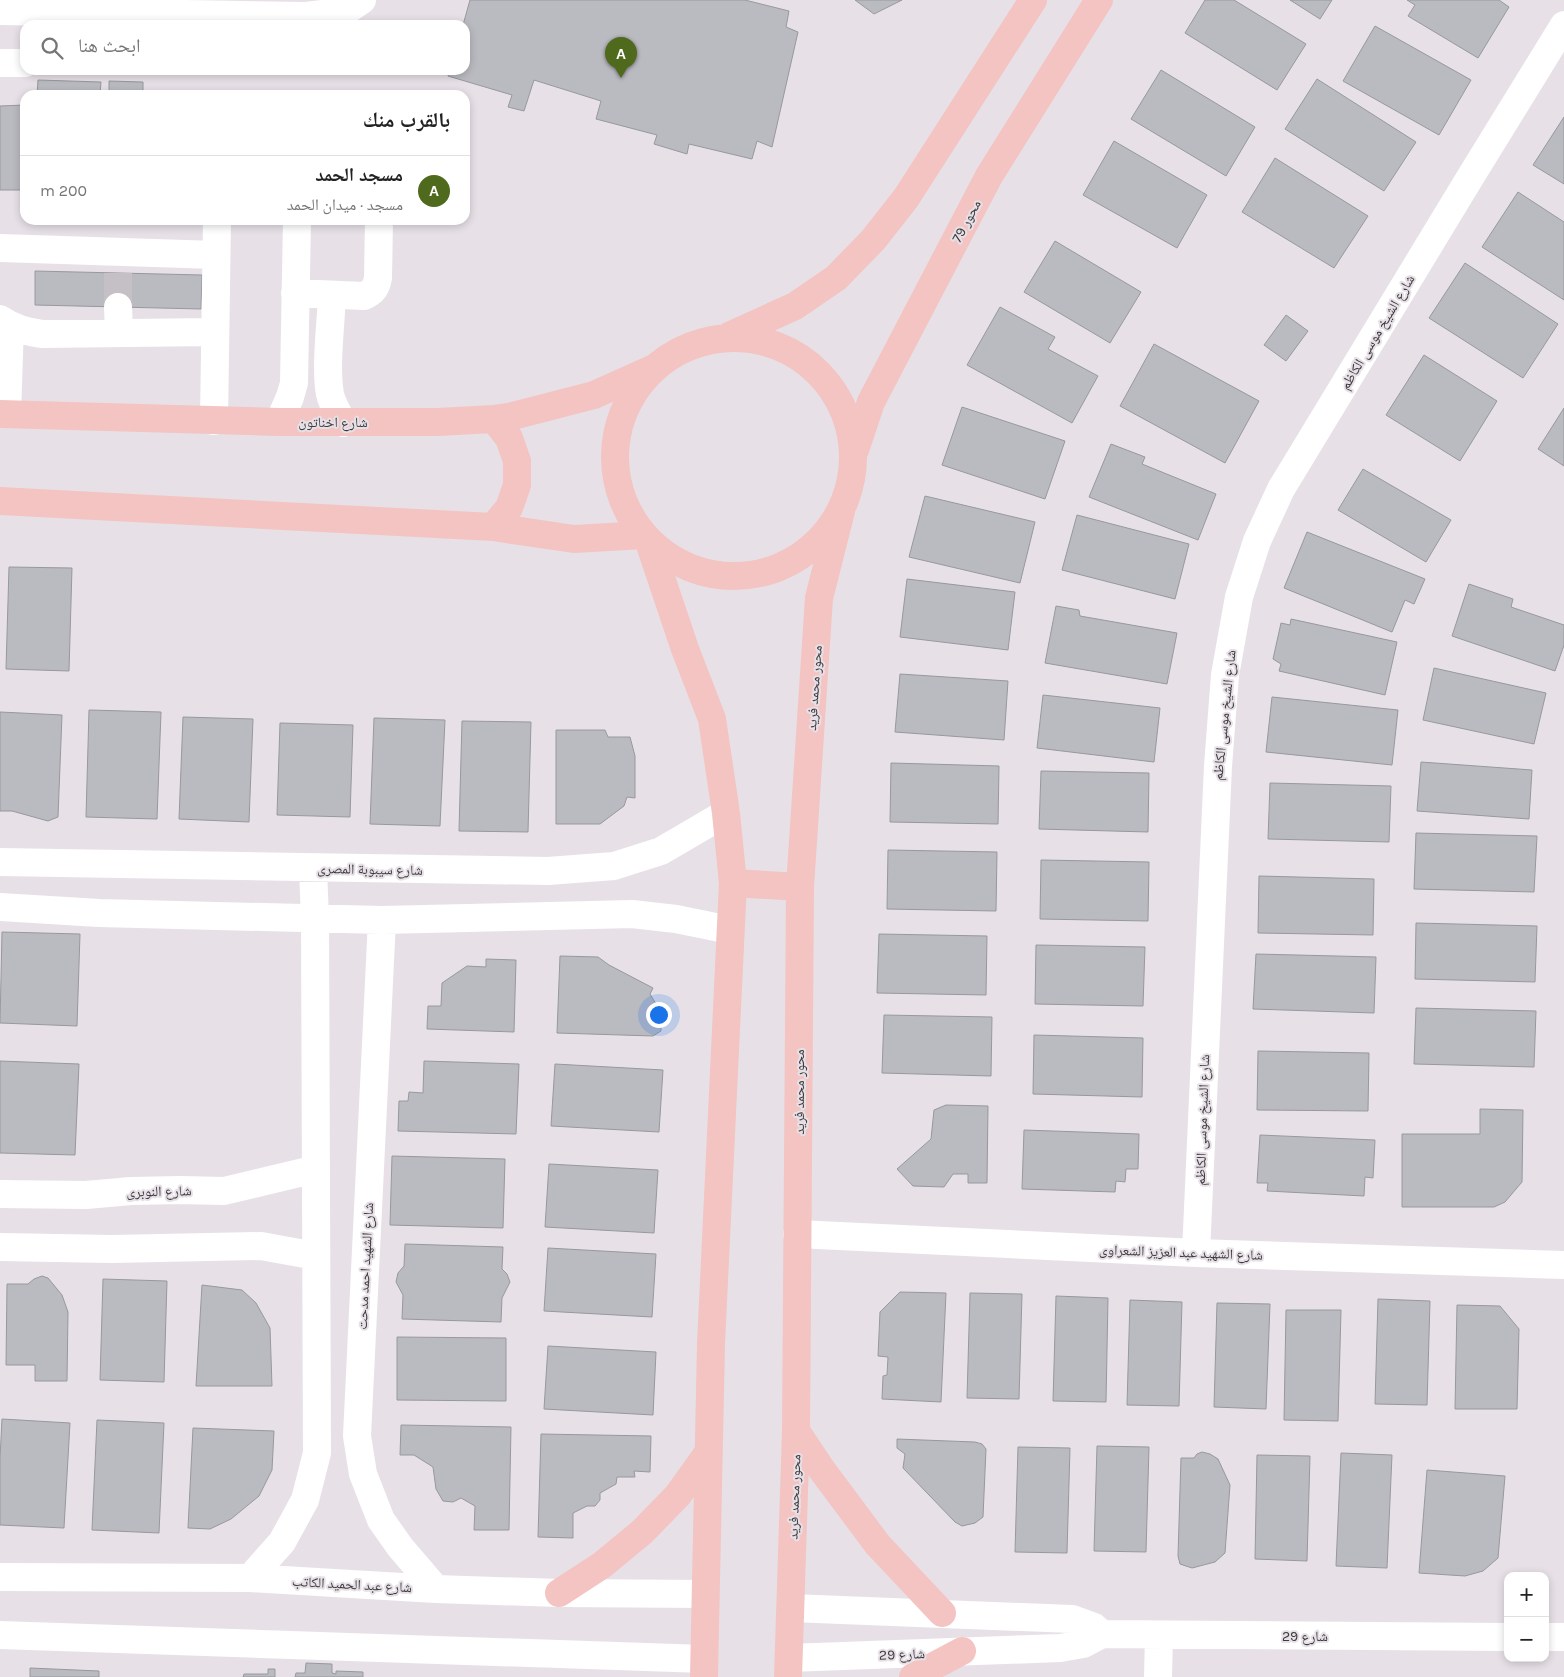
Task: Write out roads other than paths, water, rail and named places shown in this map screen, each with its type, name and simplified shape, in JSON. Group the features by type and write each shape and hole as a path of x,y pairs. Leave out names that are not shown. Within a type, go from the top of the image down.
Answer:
{"main road":[{"path":"704,1668 711,1344 733,883 726,813 712,719 685,649 646,537 627,509 617,479 615,448 622,417 636,390 658,366 677,352 699,343 723,338 795,306 836,278 873,240 906,198 1033,0"},
{"name":"محور 79","path":"854,454 871,402 990,176 1100,0"},
{"path":"0,501 493,527 574,539 646,537 673,559 703,571 735,576 767,571 796,558 822,538 840,511 851,483 854,454 849,422 835,392 814,368 786,350 756,339 723,338"},
{"name":"شارع اخناتون","path":"3,414 343,423 494,419 509,417 594,395 658,366"},
{"path":"493,527 509,508 517,485 517,461 509,438 494,419"},
{"name":"محور محمد فريد","path":"789,1668 796,1431 800,888 819,598 840,511"},
{"path":"733,883 800,888"},
{"path":"796,1431 838,1493 878,1545 942,1613"},
{"path":"559,1593 602,1565 642,1532 678,1495 708,1453"},
{"path":"913,1677 962,1651"}],"street":[{"path":"0,11 306,16 346,11 362,0"},
{"name":"شارع الشيخ موسى الكاظم","path":"1196,1253 1218,766 1225,675 1239,596 1257,541 1282,489 1564,25"},
{"path":"0,63 20,63"},
{"path":"214,421 217,225"},
{"path":"279,422 294,383 297,225"},
{"path":"295,293 364,296 371,293 376,286 378,278 379,225"},
{"path":"0,248 118,263 216,255"},
{"path":"332,295 328,380 331,396 343,423"},
{"path":"3,414 5,322 25,331 42,334 118,320 214,332"},
{"name":"شارع سيبوبة المصرى","path":"0,862 548,871 614,866 660,851 726,813"},
{"path":"250,1578 282,1542 305,1500 317,1453 315,920 313,868"},
{"path":"0,908 315,920 632,914 676,919 730,930"},
{"name":"شارع الشهيد احمد مدحت","path":"382,920 357,1436 363,1474 381,1520 400,1548 436,1589"},
{"name":"شارع النوبرى","path":"0,1194 86,1195 131,1191 224,1191 316,1169"},
{"name":"شارع الشهيد عبد العزيز الشعراوى","path":"797,1234 1196,1253 1564,1265"},
{"path":"0,1247 112,1249 261,1246 316,1256"},
{"name":"شارع عبد الحميد الكاتب","path":"0,1577 250,1578 436,1589 559,1593 705,1594"},
{"name":"شارع 29","path":"791,1608 1072,1619 1094,1627 1102,1634"},
{"name":"شارع 29","path":"789,1668 962,1651 1072,1646 1083,1644 1102,1634 1504,1637"},
{"path":"0,1635 704,1668"},
{"path":"1158,1677 1159,1635"},
{"path":"1549,1637 1564,1637"}],"tunnel":[{"path":"118,273 118,307"}],"place":[{"name":"مسجد الحمد","path":"621,78"}]}
